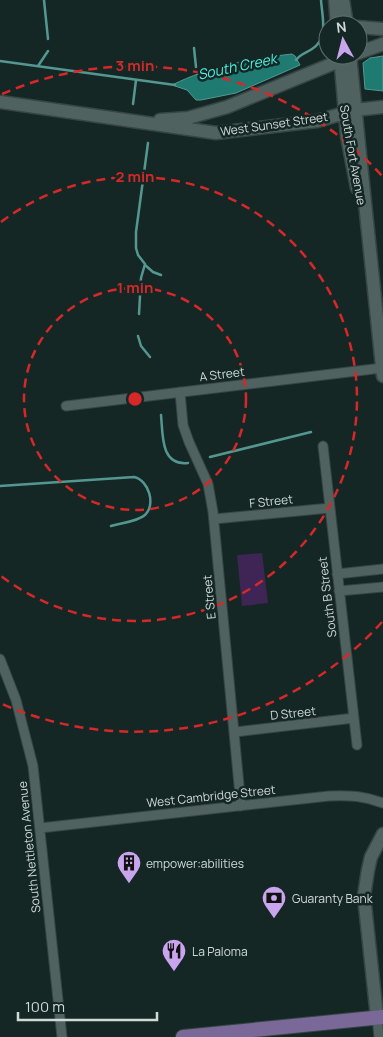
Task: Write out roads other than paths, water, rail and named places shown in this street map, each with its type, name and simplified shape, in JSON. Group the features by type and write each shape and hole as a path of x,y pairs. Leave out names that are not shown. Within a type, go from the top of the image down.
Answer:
{"main road":[{"path":"335,0 342,15"},
{"path":"343,0 345,15"},
{"path":"368,28 383,29"},
{"name":"West Sunset Street","path":"368,49 383,44"},
{"name":"West Sunset Street","path":"135,121 188,118 227,107 327,65"},
{"name":"South Fort Avenue","path":"349,65 350,111 361,154 366,224 382,372"},
{"name":"West Sunset Street","path":"0,102 216,133 318,120 350,111 383,108"},
{"path":"182,1037 380,1017 364,896 371,857 383,834"}],"street":[{"name":"A Street","path":"66,406 180,392 382,372"},
{"name":"E Street","path":"180,392 183,425 208,484 214,519 241,806"},
{"name":"South B Street","path":"323,446 357,745"},
{"name":"F Street","path":"214,519 330,508"},
{"path":"337,574 383,569"},
{"path":"339,591 383,587"},
{"name":"South Nettleton Avenue","path":"0,659 16,700 28,745 35,782 62,1037"},
{"name":"D Street","path":"234,732 354,718"},
{"name":"West Cambridge Street","path":"40,828 329,796 351,795 368,797 383,803"},
{"path":"379,1037 380,1017"}],"water":[{"path":"292,54 300,65 236,93 196,100 187,90 172,85 230,64"},
{"path":"383,56 383,91 365,89 363,65 368,65 368,59"}],"waterway":[{"path":"44,0 48,39"},
{"path":"296,60 317,45 321,39 323,33 321,0"},
{"path":"194,48 196,67"},
{"path":"38,66 48,51"},
{"name":"South Creek","path":"0,61 175,85"},
{"path":"133,104 136,80"},
{"path":"139,314 141,278 145,264 138,255 136,248 136,232 148,143"},
{"path":"145,265 153,272 161,275"},
{"path":"138,336 141,346 150,357"},
{"path":"161,415 163,439 168,454 179,463 188,463"},
{"path":"210,457 311,432"},
{"path":"0,486 134,477 139,479 144,483 149,493 150,505 148,511 138,519 111,526"}],"place":[{"name":"empower:abilities","path":"129,884"},
{"name":"Guaranty Bank","path":"274,919"},
{"name":"La Paloma","path":"174,972"}]}
